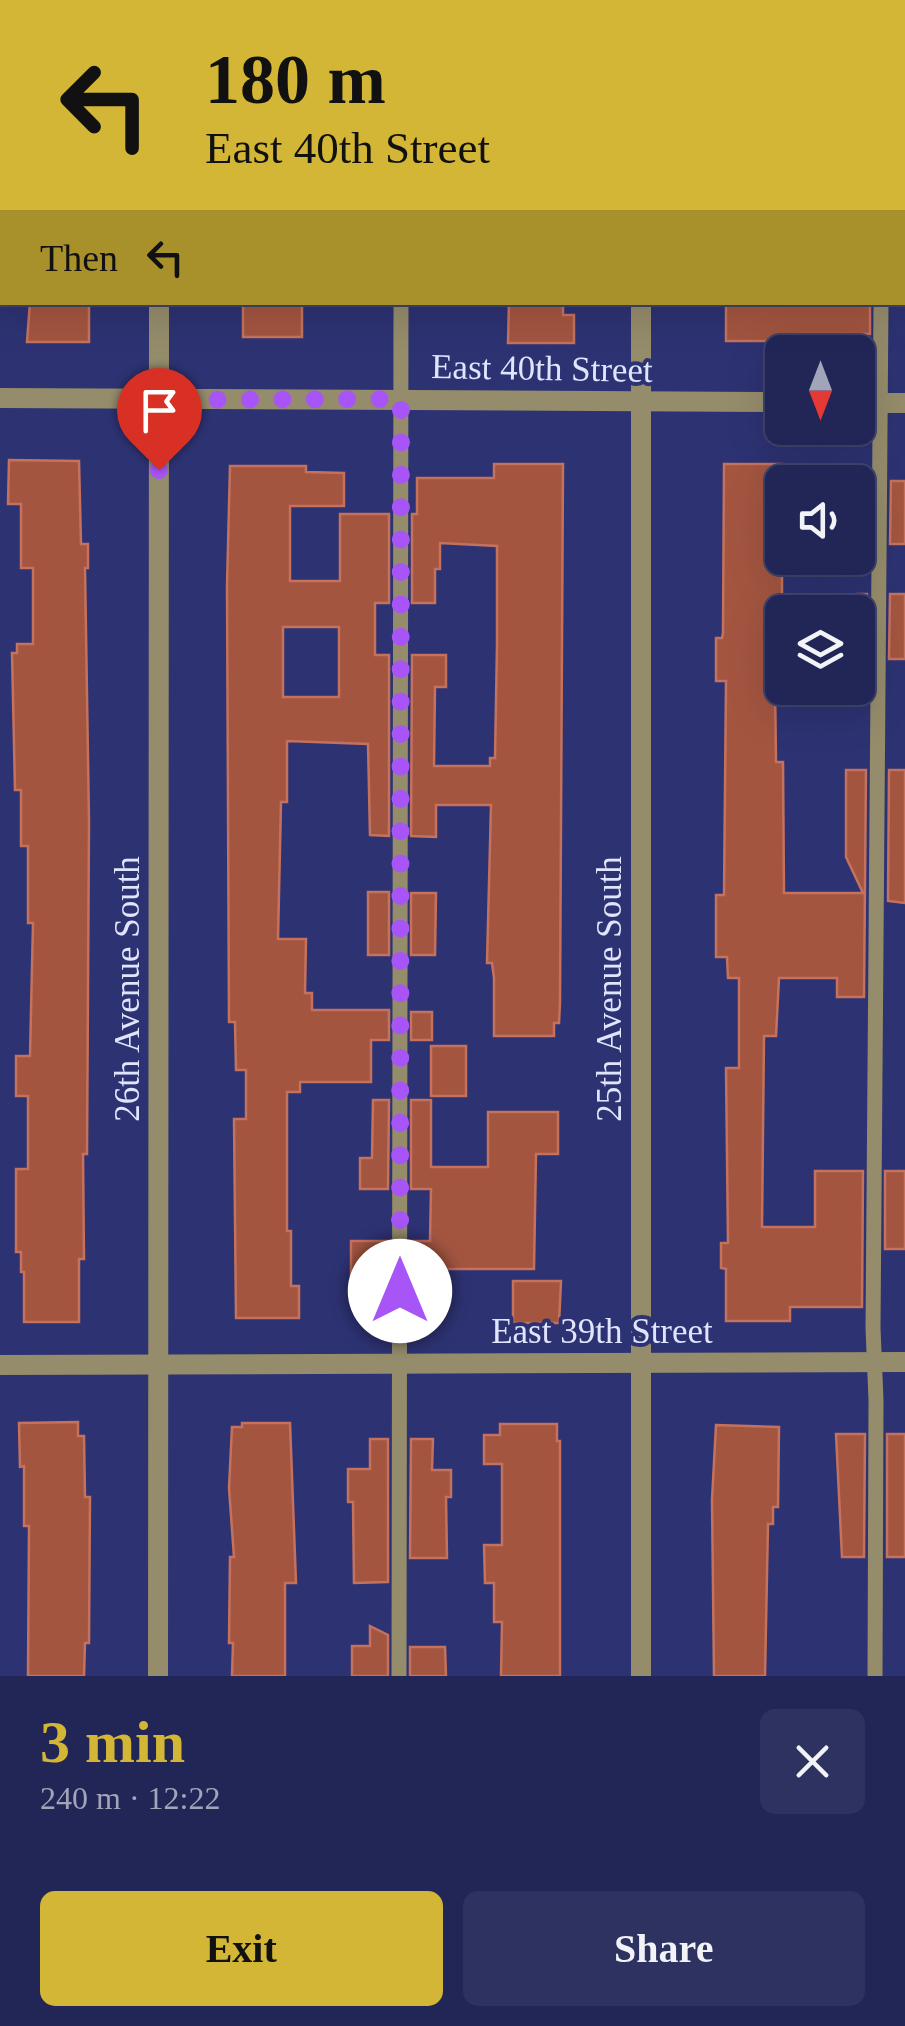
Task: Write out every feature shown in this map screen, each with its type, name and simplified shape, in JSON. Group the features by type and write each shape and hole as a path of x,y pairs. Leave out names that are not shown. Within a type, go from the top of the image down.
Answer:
{"street":[{"name":"26th Avenue South","path":"158,1676 159,305"},
{"name":"25th Avenue South","path":"641,305 641,1676"},
{"name":"East 40th Street","path":"0,398 765,402"},
{"path":"875,403 905,403"},
{"name":"East 39th Street","path":"0,1365 905,1362"}],"lane":[{"path":"399,1676 401,305"},
{"path":"875,1676 881,305"}],"building":[{"path":"30,305 89,305 89,342 27,342"},
{"path":"243,305 302,305 302,337 243,337"},
{"path":"509,305 563,305 563,315 574,315 574,343 508,343"},
{"path":"726,305 870,305 870,334 765,335 765,341 726,341"},
{"path":"9,460 79,461 81,544 88,544 87,1154 83,1154 84,1259 79,1259 79,1322 24,1322 24,1272 21,1252 16,1252 16,1169 28,1169 28,1096 16,1096 16,1056 30,1056 33,923 28,923 28,846 21,846 21,790 15,790 12,653 17,653 17,644 33,644 33,568 21,568 21,504 8,504"},
{"path":"494,464 563,464 560,1002 554,1036 494,1036 494,978 492,963 487,963 491,805 436,805 436,837 411,836 412,655 446,655 446,687 435,687 434,766 490,766 490,758 495,758 497,644 497,546 440,543 435,603 412,603 412,514 417,514 417,478 494,478"},
{"path":"724,464 782,464 765,465 765,575 782,575 782,595 765,595 765,705 775,705 776,762 783,762 784,893 863,893 846,857 846,770 866,770 864,997 837,997 837,978 779,978 776,1036 764,1036 762,1227 815,1227 815,1171 863,1171 862,1307 790,1307 790,1321 726,1321 726,1269 721,1268 721,1243 728,1243 726,1068 739,1068 739,978 728,978 727,957 716,957 716,895 724,895 726,681 716,681 716,638 722,638"},
{"path":"230,466 306,466 306,472 344,473 344,506 290,506 290,581 340,581 340,514 389,514 389,603 375,603 375,655 389,655 389,836 370,835 368,744 287,741 287,802 281,802 278,939 306,939 305,993 312,993 312,1010 389,1010 389,1040 371,1040 371,1082 300,1082 300,1092 287,1092 287,1231 291,1231 291,1286 299,1286 299,1318 236,1318 234,1119 246,1119 246,1070 236,1070 235,1022 229,1022","holes":["283,627 339,627 339,697 283,697"]},
{"path":"891,481 905,481 905,544 890,544"},
{"path":"890,594 905,594 905,659 889,659"},
{"path":"889,770 905,770 905,903 888,901"},
{"path":"368,892 389,892 389,955 368,955"},
{"path":"411,893 436,893 435,955 411,955"},
{"path":"411,1012 432,1012 432,1040 411,1040"},
{"path":"431,1046 466,1046 466,1096 431,1096"},
{"path":"373,1100 389,1100 388,1189 360,1189 360,1158 372,1158"},
{"path":"411,1100 431,1100 431,1167 488,1167 488,1112 558,1112 558,1154 536,1154 534,1269 432,1269 432,1307 411,1307 411,1241 430,1241 431,1189 411,1189"},
{"path":"885,1171 905,1171 905,1249 885,1249"},
{"path":"351,1241 388,1241 388,1309 357,1309"},
{"path":"513,1281 561,1281 559,1323 513,1323"},
{"path":"78,1422 78,1436 84,1436 85,1497 90,1497 89,1643 85,1643 84,1676 28,1676 29,1526 24,1526 19,1423"},
{"path":"242,1423 290,1423 296,1583 285,1583 285,1676 232,1676 230,1557 234,1557 229,1488 232,1427 242,1427"},
{"path":"500,1424 557,1424 560,1676 501,1676 502,1622 494,1622 494,1583 485,1583 484,1545 502,1545 502,1464 484,1464 484,1435 500,1435"},
{"path":"716,1425 779,1427 778,1507 773,1507 773,1524 768,1524 765,1676 714,1676 712,1500"},
{"path":"836,1434 865,1434 864,1557 842,1557"},
{"path":"887,1434 905,1434 905,1557 887,1557"},
{"path":"370,1439 388,1439 388,1582 354,1583 353,1502 348,1502 348,1469 370,1469"},
{"path":"411,1439 433,1439 432,1470 451,1470 451,1497 446,1497 447,1558 410,1558"},
{"path":"370,1626 388,1635 388,1676 352,1676 352,1646 370,1646"},
{"path":"410,1647 445,1647 446,1676 410,1676"}],"route":[{"path":"159,470 158,400 401,399 400,1291"}]}
